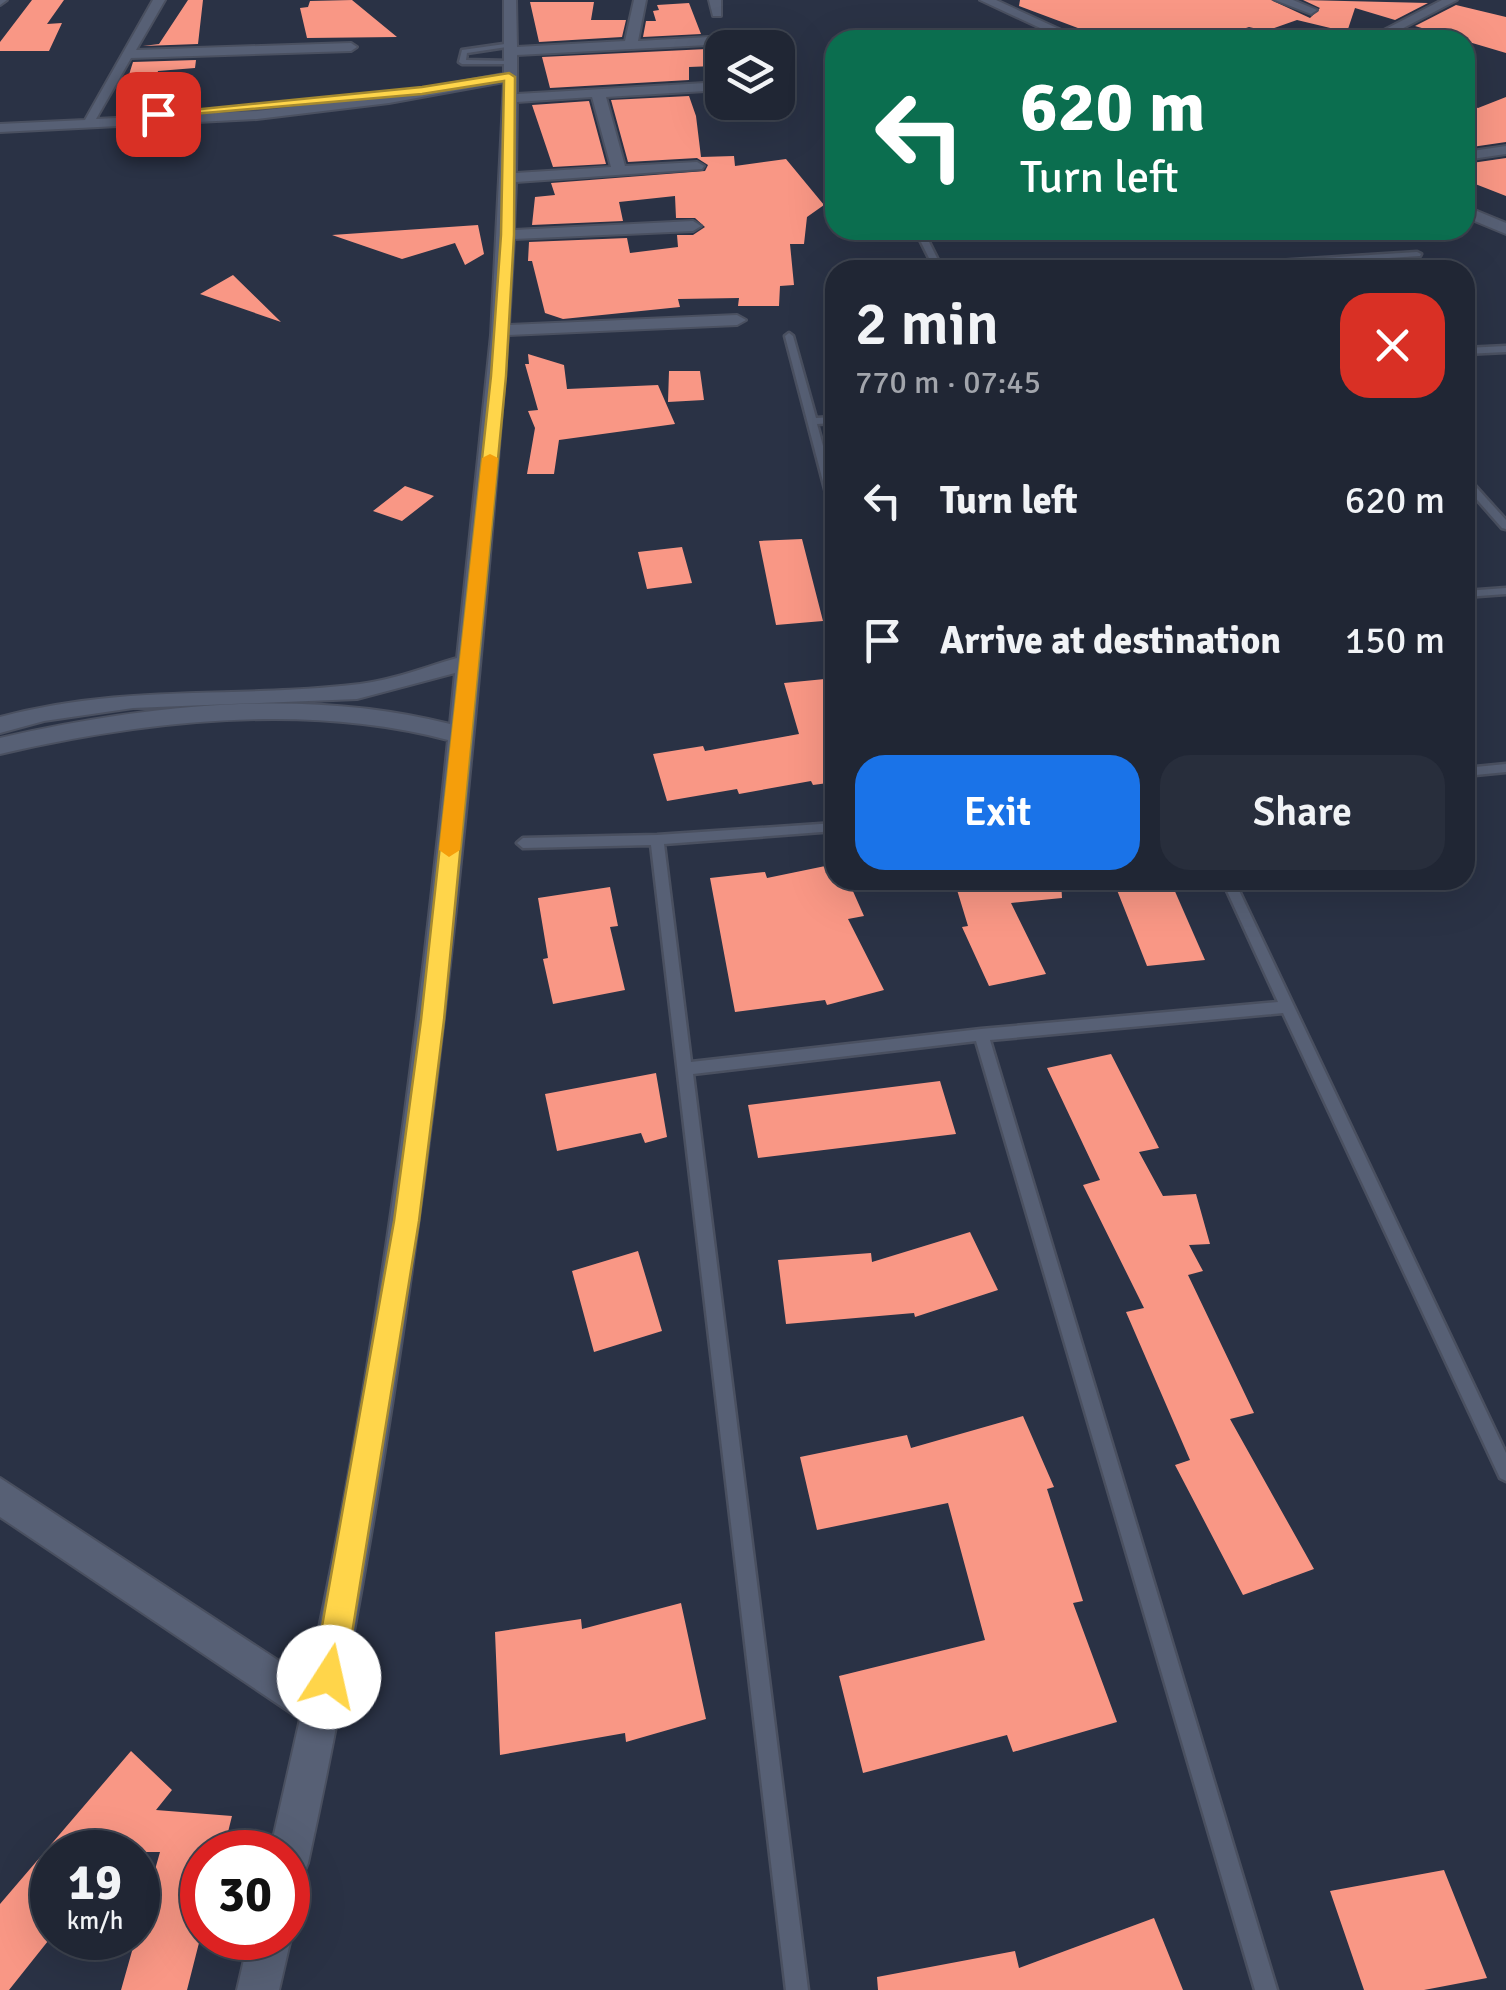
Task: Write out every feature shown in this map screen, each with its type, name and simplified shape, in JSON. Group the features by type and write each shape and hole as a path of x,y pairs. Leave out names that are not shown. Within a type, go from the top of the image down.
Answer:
{"street":[{"path":"90,117 159,0"},
{"path":"295,1830 322,1712 406,1221 432,1020 502,330 508,235 510,0"},
{"path":"632,44 640,0"},
{"path":"986,0 1054,30"},
{"path":"1281,0 1311,10"},
{"path":"1390,30 1451,0"},
{"path":"0,128 257,114 376,101 511,67 632,44 705,41"},
{"path":"127,54 351,47"},
{"path":"511,67 598,93 705,87"},
{"path":"0,120 207,111 422,90"},
{"path":"598,93 620,171"},
{"path":"1475,155 1506,150"},
{"path":"509,178 697,166"},
{"path":"1475,216 1505,228"},
{"path":"508,235 693,226"},
{"path":"502,330 737,320"},
{"path":"0,746 86,716 200,695 362,692 468,662"},
{"path":"0,724 86,716 356,712 461,735"},
{"path":"0,1496 322,1712"},
{"path":"258,1990 265,1960"}],"lane":[{"path":"464,51 511,67 462,62 464,51"},
{"path":"1353,260 1418,254"},
{"path":"789,336 825,473"},
{"path":"1475,351 1506,349"},
{"path":"810,421 825,420"},
{"path":"1475,491 1506,526"},
{"path":"1475,593 1506,590"},
{"path":"1475,771 1506,768"},
{"path":"523,843 657,840 825,829"},
{"path":"657,840 797,1990"},
{"path":"1233,890 1506,1472"},
{"path":"685,1069 981,1035 1288,1007"},
{"path":"981,1035 1266,1990"}],"building":[{"path":"32,0 64,0 47,24 62,23 49,51 0,51 0,42"},
{"path":"188,0 203,0 198,44 143,46 159,44"},
{"path":"352,0 397,37 307,38 300,8 308,7 310,1"},
{"path":"1020,0 1271,0 1310,18 1320,8 1303,0 1428,3 1395,20 1355,8 1348,30 1297,20 1269,30 1083,30 1019,6"},
{"path":"530,2 594,2 591,20 626,20 622,37 539,42"},
{"path":"689,3 701,34 643,37 646,21 656,21 653,11 659,10 657,5"},
{"path":"1456,5 1506,17 1506,53 1475,44 1475,30 1428,30 1415,26"},
{"path":"705,49 705,66 689,67 689,80 550,88 542,57"},
{"path":"196,60 195,68 158,71 151,98 121,100 133,62"},
{"path":"689,96 696,116 701,157 734,156 735,166 786,159 824,205 807,217 804,244 790,244 794,285 780,286 779,306 738,306 739,298 678,299 680,307 563,319 545,313 532,261 528,261 529,242 627,238 630,253 678,247 677,235 693,235 705,227 695,218 676,218 675,196 619,202 623,221 532,225 535,197 555,195 551,183 705,171 708,165 697,158 628,162 611,100"},
{"path":"1506,97 1506,142 1475,147 1475,107"},
{"path":"589,101 606,164 553,167 532,105"},
{"path":"1506,158 1506,196 1475,184 1475,163"},
{"path":"478,225 484,254 465,265 455,243 402,259 332,235"},
{"path":"233,275 281,322 200,294"},
{"path":"528,354 564,365 567,389 658,385 675,424 559,440 554,474 527,474 535,428 528,411 538,410 525,364 529,364"},
{"path":"669,371 700,371 704,400 668,402"},
{"path":"405,486 434,496 402,521 373,511"},
{"path":"802,539 823,621 776,625 759,541"},
{"path":"682,547 692,583 647,589 638,552"},
{"path":"825,679 825,783 813,785 811,781 739,794 737,789 667,801 653,754 703,746 705,751 799,734 784,683"},
{"path":"825,866 825,890 852,890 864,916 848,919 884,990 827,1005 825,1000 735,1012 710,878 765,872 767,878"},
{"path":"610,887 618,926 610,927 625,990 553,1004 543,959 548,958 538,898"},
{"path":"957,890 1062,890 1062,898 1011,903 1046,974 989,986 962,927 968,926"},
{"path":"1117,890 1174,890 1205,960 1147,966"},
{"path":"1111,1054 1159,1148 1139,1152 1163,1196 1196,1194 1210,1244 1189,1245 1203,1271 1188,1275 1254,1413 1230,1419 1314,1569 1243,1595 1175,1465 1190,1460 1126,1312 1144,1308 1083,1185 1100,1180 1047,1068"},
{"path":"656,1073 667,1137 645,1143 641,1133 557,1151 545,1094"},
{"path":"940,1081 956,1134 758,1158 748,1105"},
{"path":"970,1232 998,1290 915,1317 914,1313 786,1324 778,1260 871,1253 872,1262"},
{"path":"638,1251 662,1331 594,1352 572,1271"},
{"path":"1023,1416 1054,1487 1047,1489 1083,1601 1073,1603 1117,1722 1013,1752 1007,1735 863,1773 839,1676 985,1640 948,1503 817,1530 800,1457 907,1435 911,1448"},
{"path":"681,1603 706,1719 626,1742 625,1733 500,1755 495,1632 581,1619 582,1629"},
{"path":"131,1751 172,1790 156,1810 232,1816 228,1830 180,1830 180,1960 195,1960 187,1990 121,1990 129,1960 160,1960 160,1830 63,1830"},
{"path":"30,1869 33,1960 9,1990 0,1990 0,1904"},
{"path":"1444,1870 1487,1978 1424,1990 1364,1990 1330,1891"},
{"path":"1154,1918 1183,1990 878,1990 877,1977 1015,1951 1019,1968"}],"slow traffic":[{"path":"449,850 490,458"}],"route":[{"path":"158,114 422,90 509,77 508,235 498,376 432,1020 406,1221 329,1677"}]}
